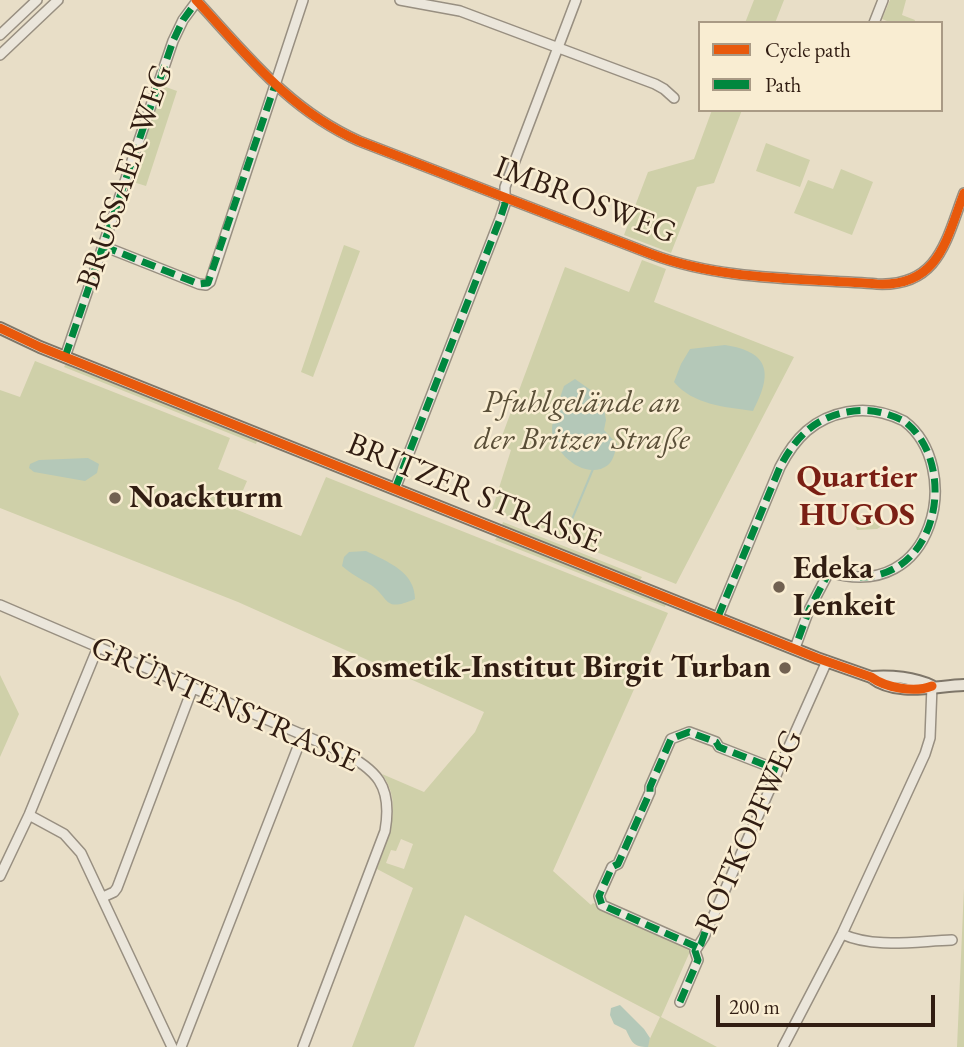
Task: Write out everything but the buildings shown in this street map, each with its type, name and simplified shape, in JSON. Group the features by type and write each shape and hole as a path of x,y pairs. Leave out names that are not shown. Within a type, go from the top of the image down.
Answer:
{"main road":[{"name":"BRITZER STRASSE","path":"0,328 65,357 879,682 902,688 924,689 932,686 964,685"}],"street":[{"path":"0,35 37,0"},
{"path":"0,55 58,0"},
{"path":"103,246 199,284 206,285 212,278 303,0"},
{"path":"404,0 460,11 655,84 674,98"},
{"path":"395,489 500,219 505,204 505,187 576,0"},
{"path":"875,21 883,0"},
{"name":"IMBROSWEG","path":"196,1 275,85 329,127 665,260 703,270 889,285 911,280 922,275 937,259 964,193"},
{"name":"BRUSSAER WEG","path":"65,357 173,41 196,1"},
{"path":"718,617 789,450 802,434 817,422 836,414 857,410 894,416 908,423 933,448 944,480 944,506"},
{"path":"795,649 809,610 829,572 872,577 894,572 912,562 936,533 942,520"},
{"name":"GRÜNTENSTRASSE","path":"0,605 352,757 372,771 384,788 388,808 381,842 303,1047"},
{"path":"0,876 29,815 98,647"},
{"name":"ROTKOPFWEG","path":"680,1002 698,960 695,951 704,937 827,661"},
{"path":"783,1047 842,934 925,754 930,738 932,686"},
{"path":"103,897 117,888 193,687"},
{"path":"697,947 602,905 599,896 629,840 671,738 689,732 778,770"},
{"path":"181,1047 303,734"},
{"path":"29,815 56,828 72,840 86,861 172,1047"},
{"path":"842,934 860,941 878,942 951,940"}],"green space":[{"path":"754,0 784,0 776,21 746,21"},
{"path":"890,0 906,0 902,15 915,20 887,21 882,19"},
{"path":"163,86 177,91 146,186 130,181"},
{"path":"711,112 741,112 714,183 697,187 671,253 624,235 648,172 694,159"},
{"path":"766,143 810,160 800,187 756,171"},
{"path":"841,169 873,182 852,235 794,213 808,180 833,189"},
{"path":"344,245 360,251 313,377 301,372"},
{"name":"Pfuhlgelände an der Britzer Straße","path":"642,260 666,269 654,302 794,357 676,584 492,510 511,450 499,444 565,267 629,292"},
{"path":"35,361 230,438 218,469 247,481 235,509 301,536 326,477 668,613 553,871 591,905 593,903 692,947 661,1017 717,1047 646,1047 660,1017 465,915 414,1047 352,1047 413,888 377,869 389,833 393,809 389,785 382,774 424,792 475,732 484,712 238,602 0,508 0,390 20,397","holes":["401,839 413,844 404,869 386,863 391,850 396,851"]},
{"path":"67,362 72,364 71,367 258,438 256,444 64,367"},
{"path":"877,514 888,522 877,529 857,530 854,522"},
{"path":"503,522 642,577 640,580 612,569 611,571 501,528"},
{"path":"499,534 616,581 616,584 667,601 665,607 495,540"},
{"path":"0,675 19,714 0,757"},
{"path":"964,888 964,1047 957,1047"}],"shaded area":[{"path":"725,345 751,353 763,366 763,386 753,411 700,400 674,382 690,349"},
{"path":"575,379 602,398 606,420 604,430 617,444 610,463 599,469 590,470 572,462 558,447 554,438 552,425 564,386"},
{"path":"88,458 99,464 97,473 85,481 34,472 29,468 30,464 39,460"},
{"path":"366,551 399,569 410,582 415,599 392,604 371,585 342,566 344,557 349,552"},
{"path":"620,1005 650,1038 648,1047 636,1045 626,1030 614,1024 610,1015 611,1008"}],"waterway":[{"path":"570,524 593,469"}],"marked path":[{"path":"65,357 173,41 183,20 197,1"},
{"path":"103,246 199,284 208,283 275,85"},
{"path":"395,489 500,219 505,204 504,197"},
{"path":"718,617 780,467 799,438 815,424 847,412 876,412 904,421 922,442 933,468 935,497 929,526 916,551 894,569 865,577 829,572 809,610 795,648"},
{"path":"697,947 602,905 599,896 612,867 618,864 671,739 689,732 778,770"},
{"path":"680,1002 698,960 695,951 705,932"}],"cycle path":[{"path":"196,0 270,79 311,114 334,128 359,141 678,263 762,277 898,283 914,278 927,269 937,257 952,227 964,193"},
{"path":"0,328 40,347 884,684 909,689 932,686"}],"place":[{"name":"Noackturm","path":"115,498"},
{"name":"Edeka Lenkeit","path":"779,587"},
{"name":"Kosmetik-Institut Birgit Turban","path":"785,668"}],"district":[{"name":"Quartier HUGOS","path":"857,497"}]}
